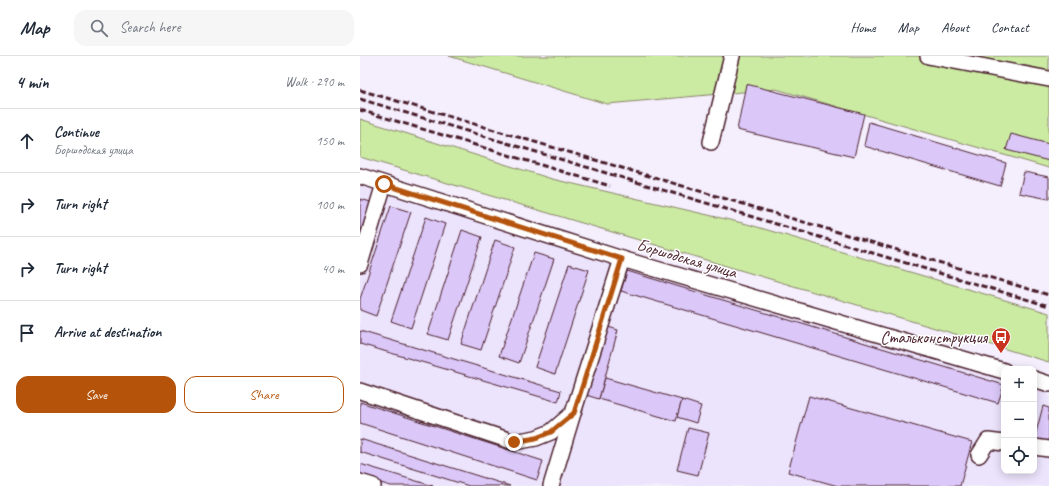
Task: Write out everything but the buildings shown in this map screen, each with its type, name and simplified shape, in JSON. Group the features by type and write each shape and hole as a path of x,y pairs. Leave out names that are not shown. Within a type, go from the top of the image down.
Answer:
{"street":[{"path":"711,142 732,56"},
{"path":"928,56 1049,79"},
{"name":"Боршодская улица","path":"360,176 622,259 1001,369"},
{"path":"360,264 384,184"},
{"path":"551,486 622,259"},
{"path":"1037,380 1049,384"},
{"path":"360,390 514,442 536,438 551,432 574,413"},
{"path":"980,455 988,441 1001,443"},
{"path":"1037,447 1049,449"},
{"path":"360,482 373,486"}],"shaded area":[{"path":"360,179 1001,377 1001,474 1037,474 1037,388 1049,392 1049,486 360,486"}],"green space":[{"path":"449,56 1049,56 1049,168 776,89 607,104"},
{"path":"360,119 552,179 747,224 1049,313 1049,362 360,157"}],"railway":[{"path":"360,90 1049,295"},
{"path":"360,99 1049,306"},
{"path":"360,110 610,186"}],"place":[{"name":"Стальконструкция","path":"1001,354"}],"route":[{"path":"384,184 622,259 574,413 551,432 536,438 514,442"}]}
